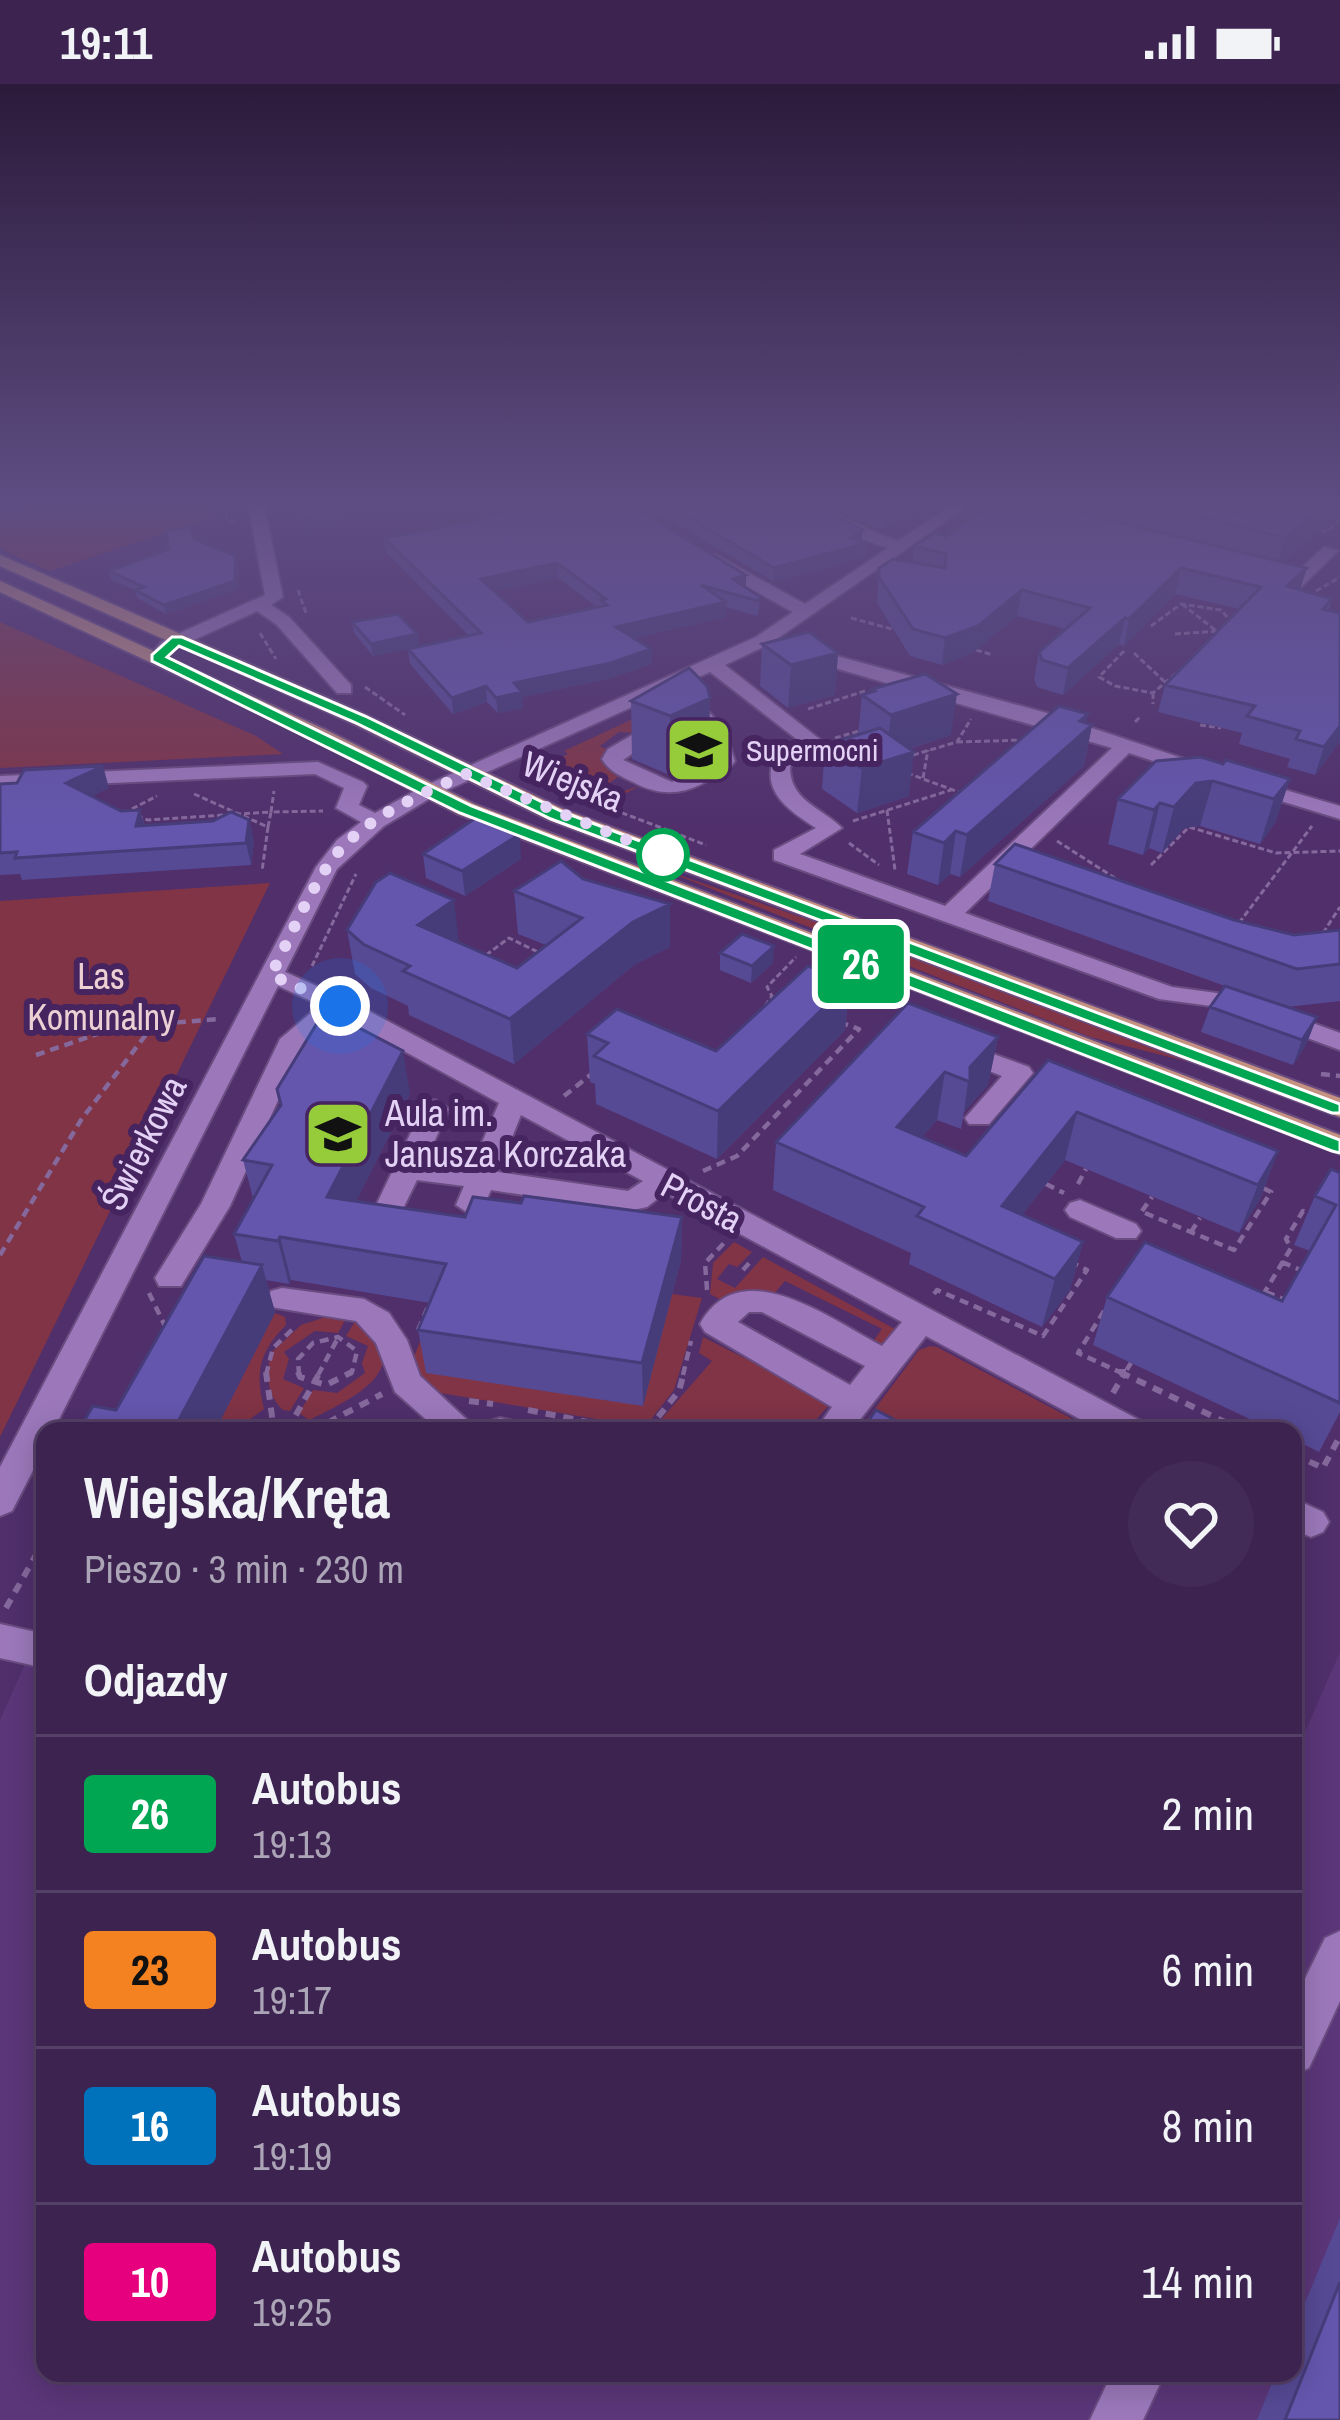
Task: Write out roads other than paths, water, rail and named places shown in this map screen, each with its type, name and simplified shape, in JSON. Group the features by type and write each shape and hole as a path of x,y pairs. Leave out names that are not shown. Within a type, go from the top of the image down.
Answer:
{"main road":[{"path":"59,613 320,734 427,792"},
{"path":"117,613 359,719 466,774"},
{"name":"Wiejska","path":"466,774 1340,1108"},
{"name":"Wiejska","path":"427,792 1340,1145"},
{"path":"528,833 557,805"}],"street":[{"path":"157,658 177,640 241,613"},
{"path":"277,613 297,641 350,684"},
{"path":"466,774 762,641 801,613"},
{"path":"762,641 1040,717 1340,813"},
{"path":"712,665 812,742 781,765 780,789 831,828 782,855 1168,994 1230,1001 1340,1042"},
{"path":"658,690 694,709 697,718 716,730 727,756 690,786 667,789 615,764 615,754 647,731 694,709"},
{"path":"948,916 1124,747"},
{"path":"0,782 318,768 356,786 347,808 376,820"},
{"name":"Wiejska","path":"427,792 466,774"},
{"name":"Świerkowa","path":"42,1422 326,867 376,820 427,792"},
{"name":"Prosta","path":"271,975 337,1004 924,1311 1115,1422"},
{"path":"170,1278 215,1206 293,1039 337,1004"},
{"path":"938,1042 1021,1073 979,1118"},
{"path":"476,1192 514,1100"},
{"path":"384,1220 435,1109"},
{"path":"408,1169 476,1192 628,1201 675,1182"},
{"path":"1080,1210 1126,1232"},
{"path":"121,1272 207,1286"},
{"path":"264,1296 364,1311 391,1340 396,1378 450,1422"},
{"path":"855,1404 716,1324 742,1301 766,1301 887,1363"},
{"path":"840,1422 924,1311"},
{"name":"Świerkowa","path":"0,1501 36,1433"},
{"path":"0,1641 36,1649"},
{"path":"1302,2032 1340,1953"},
{"path":"1116,2420 1135,2382"}],"place":[{"name":"Supermocni","path":"699,750"},
{"name":"Aula im. Janusza Korczaka","path":"338,1134"}],"park label":[{"name":"Las Komunalny","path":"101,996"}]}
